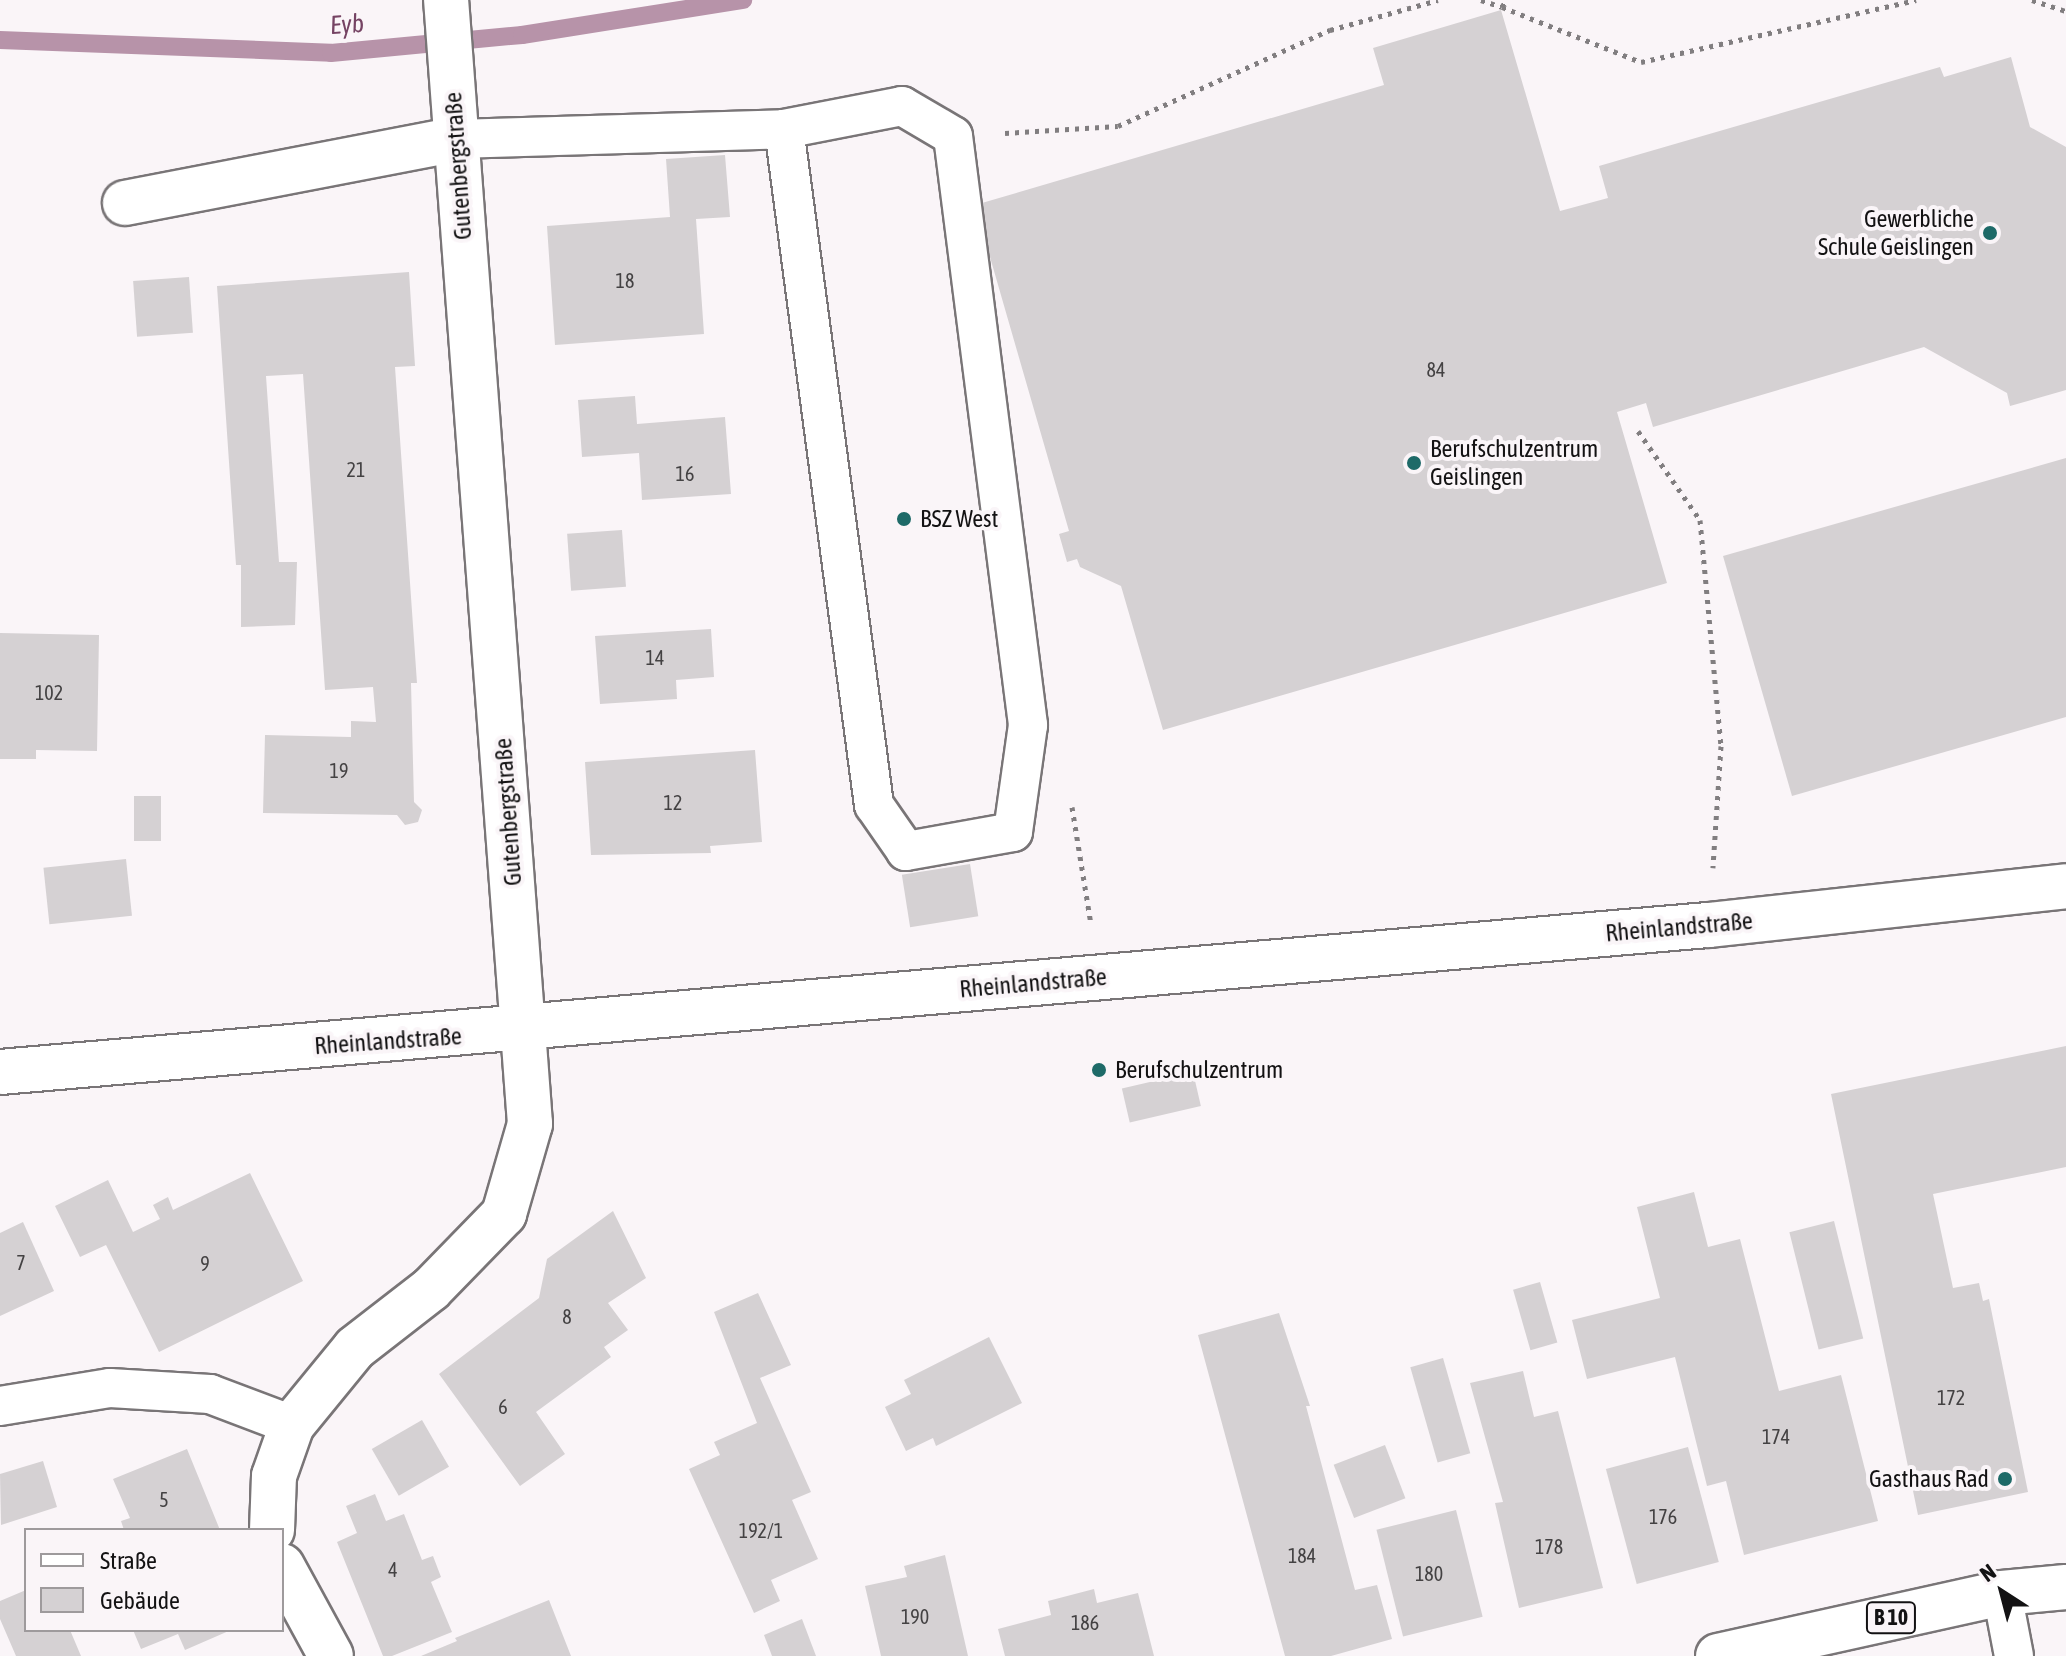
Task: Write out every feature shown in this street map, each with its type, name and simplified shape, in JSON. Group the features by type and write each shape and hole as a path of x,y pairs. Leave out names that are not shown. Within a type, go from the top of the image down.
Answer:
{"main road":[{"name":"Gutenbergstraße","path":"272,1528 274,1476 292,1425 355,1348 431,1289 504,1214 530,1124 446,0"},
{"path":"125,203 455,119"},
{"name":"Rheinlandstraße","path":"0,1072 524,1030 1099,976 1709,925 2066,886"},
{"path":"284,1570 331,1656"},
{"name":"B 10","path":"1718,1656 2002,1593 2066,1587"}],"lane":[{"path":"455,119 784,129 902,106 953,136 1028,725 1013,832 906,851 874,805 784,129"},
{"path":"0,1406 110,1388 152,1390 210,1394 292,1425"},
{"path":"2002,1593 2014,1656"}],"path":[{"path":"953,136 1118,126 1330,30 1438,0"},
{"path":"1481,0 1641,62 1916,0"},
{"path":"1502,7 1506,0"},
{"path":"2032,0 2066,11"},
{"path":"1638,431 1700,520 1721,746 1709,925"},
{"path":"1070,795 1099,976"}],"building":[{"path":"1501,10 1560,211 1608,198 1599,166 1940,67 1944,77 2011,57 2030,127 2066,147 2066,390 2010,406 2007,393 1924,347 1653,427 1646,403 1617,412 1667,583 1163,730 1121,586 1080,567 1077,559 1067,562 1059,534 1069,531 975,205 1384,85 1373,48"},
{"path":"725,155 730,217 696,219 704,334 555,345 547,226 670,217 666,159"},
{"path":"409,272 415,366 395,367 417,683 411,683 414,802 422,810 418,822 405,825 397,815 263,813 265,735 351,737 351,721 376,722 373,687 325,690 303,374 266,376 279,562 297,562 295,625 241,627 241,565 236,565 217,286"},
{"path":"189,277 193,333 137,337 133,281"},
{"path":"635,396 637,424 725,417 731,494 642,500 639,453 582,457 578,400"},
{"path":"2066,458 2066,717 1792,796 1723,556"},
{"path":"622,530 626,587 571,591 567,534"},
{"path":"711,629 714,677 676,680 677,699 600,704 595,636"},
{"path":"0,633 99,635 97,751 36,750 36,759 0,759"},
{"path":"755,750 762,842 710,846 711,853 591,855 585,762"},
{"path":"134,796 161,796 161,841 134,841"},
{"path":"126,859 132,916 49,924 43,868"},
{"path":"970,864 978,916 910,927 902,875"},
{"path":"2066,1046 2066,1167 1933,1194 1953,1288 1979,1283 1983,1301 1989,1299 2028,1492 1918,1515 1831,1094"},
{"path":"1193,1072 1201,1106 1130,1123 1122,1088"},
{"path":"250,1173 303,1281 159,1352 106,1245 80,1257 55,1206 108,1180 133,1232 160,1219 153,1205 168,1197 173,1210"},
{"path":"1694,1192 1708,1247 1740,1239 1779,1391 1841,1375 1878,1521 1744,1555 1726,1481 1707,1486 1675,1357 1587,1379 1572,1320 1660,1298 1637,1207"},
{"path":"613,1211 646,1278 608,1303 628,1330 604,1347 611,1357 536,1412 565,1454 520,1486 439,1374 539,1298 547,1259"},
{"path":"1834,1221 1863,1338 1819,1350 1789,1232"},
{"path":"23,1222 54,1291 0,1316 0,1233"},
{"path":"1540,1282 1557,1343 1530,1350 1513,1290"},
{"path":"758,1293 791,1365 760,1378 811,1492 792,1500 818,1559 771,1580 780,1601 754,1613 689,1469 720,1455 714,1442 757,1423 714,1312"},
{"path":"1279,1313 1310,1406 1306,1406 1355,1590 1377,1585 1392,1639 1331,1656 1285,1656 1198,1335"},
{"path":"989,1337 1022,1403 936,1446 933,1438 906,1451 885,1407 911,1394 904,1380"},
{"path":"1443,1358 1470,1453 1438,1463 1410,1367"},
{"path":"1523,1371 1534,1417 1558,1411 1603,1588 1519,1608 1495,1503 1503,1502 1470,1383"},
{"path":"422,1420 449,1467 399,1496 372,1449"},
{"path":"1385,1445 1405,1498 1354,1518 1334,1465"},
{"path":"1688,1447 1719,1562 1637,1584 1606,1469"},
{"path":"187,1449 219,1528 123,1528 121,1521 130,1518 113,1479"},
{"path":"43,1461 57,1507 1,1525 0,1474"},
{"path":"375,1494 386,1521 404,1514 422,1560 433,1556 441,1577 431,1582 452,1632 392,1656 383,1656 337,1542 357,1533 346,1506"},
{"path":"1456,1510 1483,1617 1403,1637 1376,1530"},
{"path":"945,1555 968,1656 881,1656 865,1586 907,1577 904,1566"},
{"path":"1094,1589 1097,1603 1138,1593 1154,1656 1005,1656 998,1629 1051,1615 1048,1601"},
{"path":"24,1591 24,1632 71,1632 81,1656 16,1656 0,1619 0,1601"},
{"path":"549,1600 571,1656 421,1656 457,1641 455,1638"},
{"path":"802,1619 816,1656 772,1656 764,1635"},
{"path":"134,1632 226,1632 185,1650 178,1634 141,1649"}],"waterway":[{"name":"Eyb","path":"0,40 331,53 522,35 743,0"}],"place":[{"name":"Gewerbliche Schule Geislingen","path":"1990,233"},
{"name":"Berufschulzentrum Geislingen","path":"1414,463"},
{"name":"BSZ West","path":"904,519"},
{"name":"Berufschulzentrum","path":"1099,1070"},
{"name":"Gasthaus Rad","path":"2005,1479"}]}
